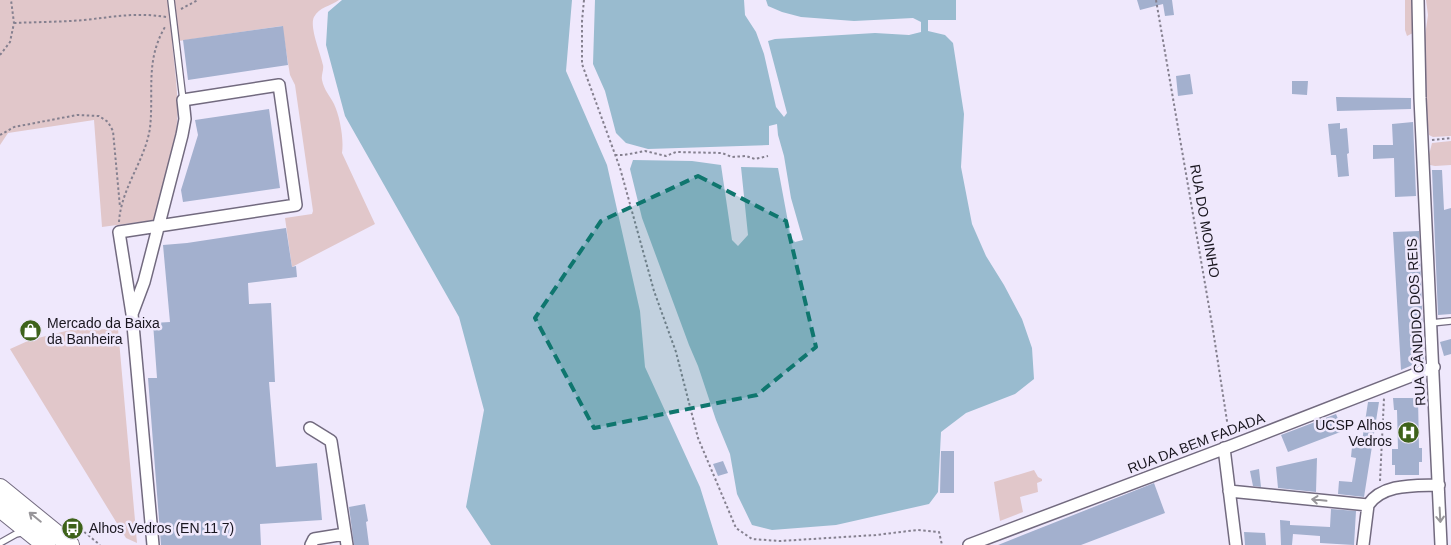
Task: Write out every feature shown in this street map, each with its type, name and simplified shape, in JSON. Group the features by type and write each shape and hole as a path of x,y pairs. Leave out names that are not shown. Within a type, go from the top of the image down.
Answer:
{"main road":[{"path":"0,488 70,545"},
{"path":"11,520 46,545"}],"street":[{"name":"RUA CÂNDIDO DOS REIS","path":"1418,0 1420,98 1441,545"},
{"path":"132,314 144,282 158,226 182,135 184,119 183,100 279,85 296,205 158,226 119,232 132,314 153,543"},
{"name":"RUA DA BEM FADADA","path":"969,545 1434,367"},
{"path":"310,428 331,441 346,539 314,539 311,545"},
{"path":"1228,447 1230,491 1236,545"},
{"path":"1362,545 1368,505 1372,499 1385,490 1407,486 1439,485"},
{"path":"1230,491 1368,505"}],"lane":[{"path":"171,0 183,100"},
{"path":"1431,323 1451,321"},
{"path":"0,543 11,520"}],"path":[{"path":"0,55 10,42 14,22 11,0"},
{"path":"120,210 126,191 143,154 150,128 151,78 155,48 164,28 180,10 198,0"},
{"path":"584,0 582,64 615,155 654,291 676,352 698,438 736,528 752,539 780,541 876,535 917,530 932,531 939,532 942,545"},
{"name":"RUA DO MOINHO","path":"1156,0 1213,330 1228,447"},
{"path":"14,22 75,20 124,14 149,14 173,18"},
{"path":"0,135 14,127 77,115 93,115 104,118 113,131 120,210 119,232"},
{"path":"1423,142 1451,138"},
{"path":"615,155 645,150 666,156 676,152 722,152 732,157 746,156 756,158 768,156"},
{"path":"1379,494 1385,386"}],"highlighted area":[{"path":"698,176 786,221 816,347 757,395 594,428 535,318 601,221"}],"shaded area":[{"path":"0,0 339,0 316,14 313,27 323,65 323,84 334,104 340,122 342,153 375,224 292,267 285,218 312,214 313,211 295,85 290,75 282,26 172,42 177,98 176,132 154,220 102,227 94,120 8,133 0,145"},
{"path":"1405,0 1412,0 1413,33 1407,36 1405,30"},
{"path":"1426,0 1451,0 1451,136 1433,137 1429,135 1423,59 1428,15"},
{"path":"1451,141 1451,165 1430,165 1429,155 1432,143"},
{"path":"118,329 137,543 126,538 10,349 30,340 70,330"},
{"path":"1034,470 1038,477 1042,479 1042,481 1037,483 1038,492 1020,497 1023,512 1000,521 994,482"}],"water":[{"path":"342,0 572,0 566,71 607,165 640,311 645,367 700,487 718,545 491,545 466,507 484,410 459,317 345,116 326,45 328,12"},
{"path":"595,0 744,0 745,15 756,32 764,54 776,107 784,117 787,113 768,41 875,33 909,35 921,32 921,22 913,18 854,21 801,17 768,6 766,0 956,0 956,20 928,20 928,31 945,35 953,43 964,114 961,167 972,224 986,256 1022,319 1032,348 1034,379 1015,394 966,413 941,432 938,492 929,504 836,525 772,530 752,525 737,494 730,454 642,218 630,169 633,160 692,161 721,165 732,240 738,246 748,235 741,167 778,168 791,238 795,242 803,240 791,198 777,124 769,126 769,145 648,149 626,143 616,133 605,91 593,64"}],"building":[{"path":"1137,0 1172,0 1174,15 1165,16 1163,4 1140,10"},
{"path":"283,26 288,65 188,80 183,40"},
{"path":"1190,74 1193,94 1178,96 1176,76"},
{"path":"1292,81 1308,81 1307,95 1292,94"},
{"path":"1336,97 1411,98 1411,109 1337,111"},
{"path":"269,109 280,188 183,202 181,190 198,135 195,120"},
{"path":"1413,122 1416,196 1395,197 1394,158 1373,159 1373,145 1393,145 1392,124"},
{"path":"1340,123 1340,129 1347,128 1349,176 1338,177 1336,155 1331,155 1328,124"},
{"path":"1432,170 1442,170 1444,210 1451,208 1451,314 1438,315"},
{"path":"286,228 292,267 296,266 297,277 248,283 249,304 271,303 275,382 269,382 276,467 317,463 322,520 260,524 261,545 161,545 148,378 157,378 153,323 170,322 163,245"},
{"path":"1419,231 1424,360 1401,370 1393,232"},
{"path":"1451,339 1451,354 1444,356 1440,342"},
{"path":"1393,398 1418,398 1419,448 1422,448 1422,462 1419,462 1419,475 1395,475 1395,465 1392,465 1392,449 1398,449 1397,410 1394,410"},
{"path":"1368,402 1379,402 1364,497 1338,494 1339,481 1352,482 1356,458 1351,457 1352,447 1361,448"},
{"path":"1336,414 1343,431 1288,452 1281,435"},
{"path":"941,451 954,451 954,493 940,493"},
{"path":"1317,458 1316,492 1278,488 1276,467"},
{"path":"723,461 728,473 718,476 713,464"},
{"path":"1259,469 1261,487 1253,486 1250,471"},
{"path":"1154,483 1165,513 1081,545 998,545"},
{"path":"365,504 369,545 354,545 349,507"},
{"path":"1331,509 1356,511 1354,545 1320,543 1320,536 1293,534 1292,545 1281,545 1280,520 1290,521 1290,525 1330,527"},
{"path":"1244,532 1265,533 1266,545 1245,545"}],"place":[{"name":"Mercado da Baixa da Banheira","path":"31,331"},
{"name":"UCSP Alhos Vedros","path":"1408,433"},
{"name":"Alhos Vedros (EN 11 7)","path":"73,528"}]}
